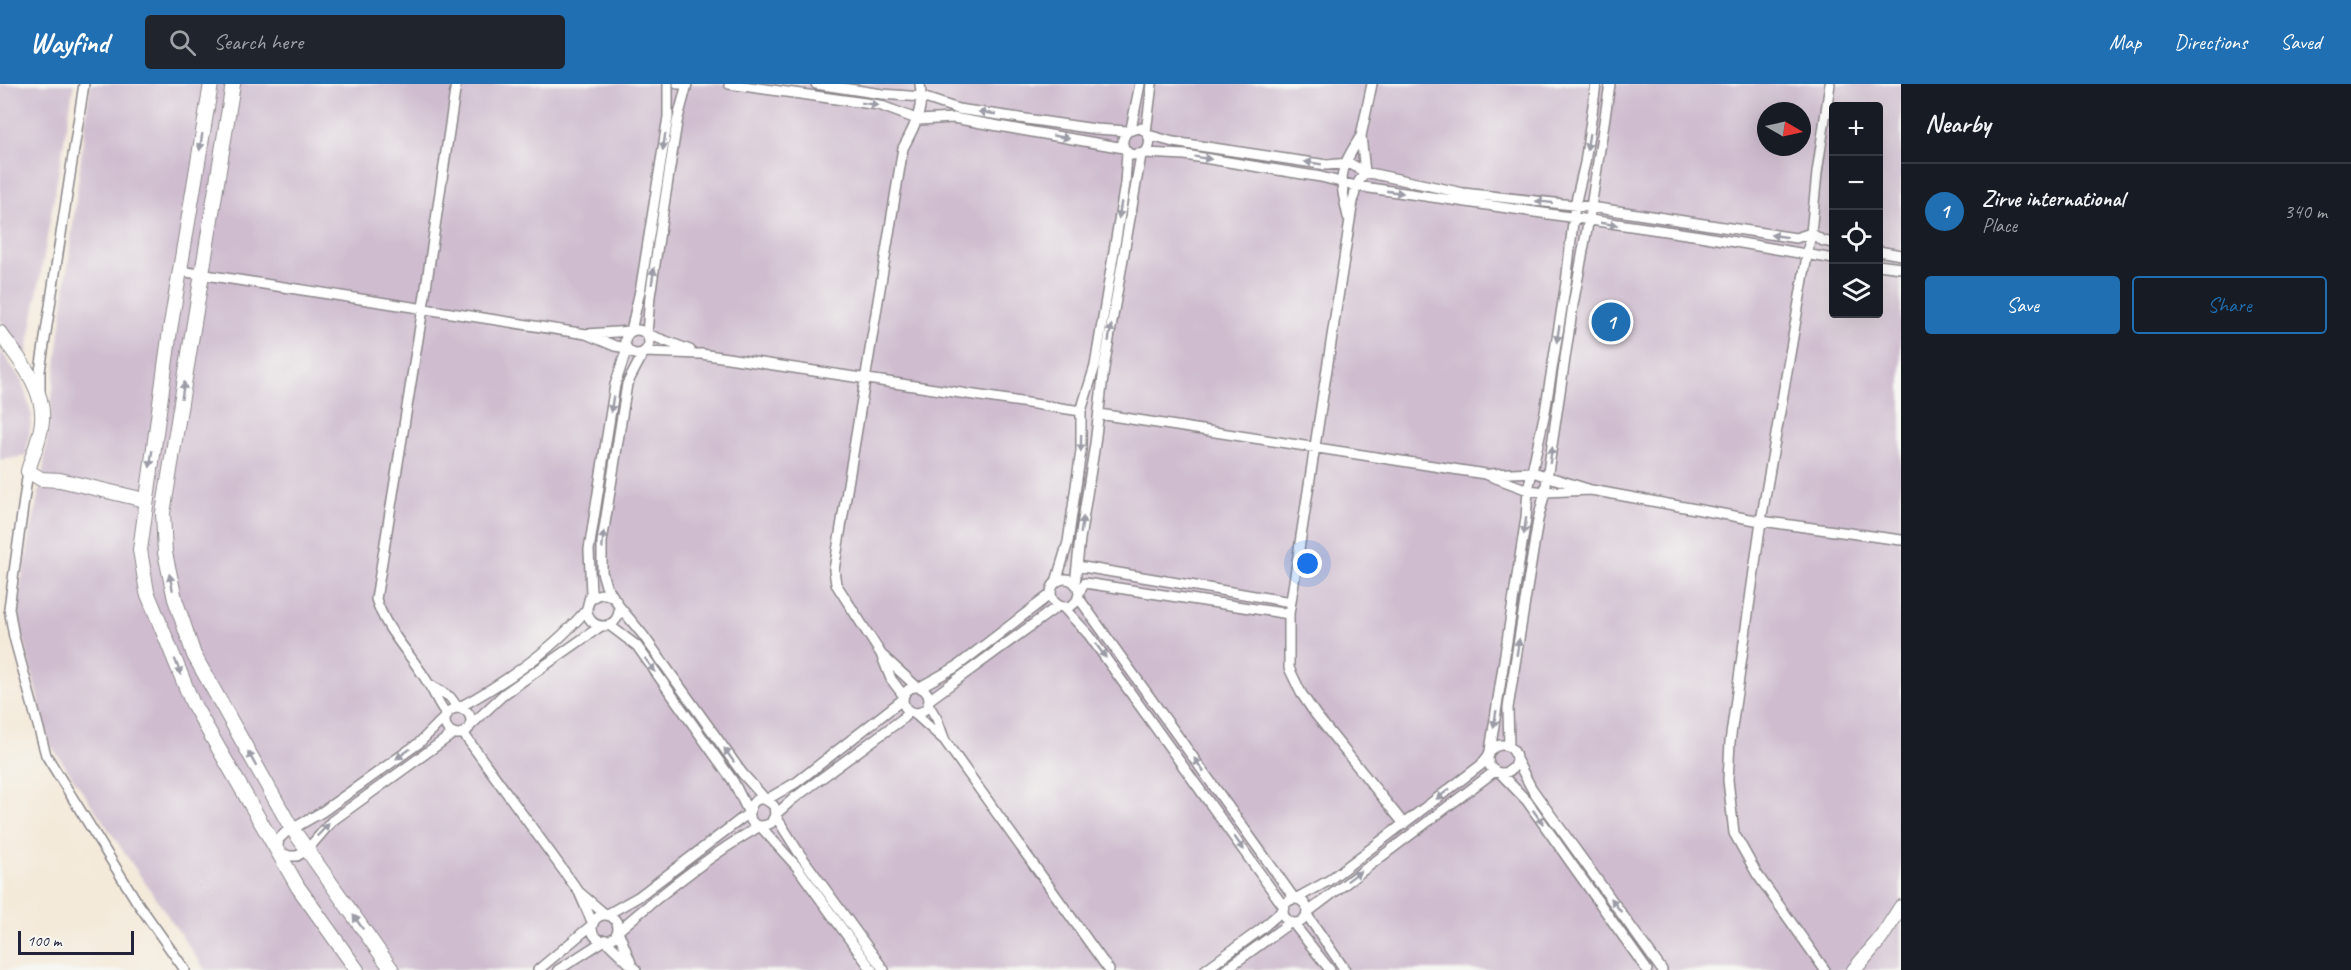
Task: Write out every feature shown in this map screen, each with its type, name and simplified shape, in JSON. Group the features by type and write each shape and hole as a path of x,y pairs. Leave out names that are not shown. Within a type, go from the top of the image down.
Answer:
{"street":[{"path":"84,84 40,371 42,421 28,471 9,608 14,637 46,755 137,902 185,970"},
{"path":"211,84 145,500 140,550 147,592 192,702 298,887 357,970"},
{"path":"233,84 163,513 165,553 175,599 194,655 292,828 392,970"},
{"path":"456,84 376,599 382,618 429,684 436,701 447,715 447,726 462,730 579,892 594,924 594,934 605,940 633,967"},
{"path":"668,84 668,117 641,286 631,332 626,338 627,348 615,385 590,550 591,593 588,607 591,620 605,625 637,646 733,781 752,822 760,826 807,872"},
{"path":"687,84 677,122 650,296 647,334 650,343 627,384 602,542 602,572 606,586 619,606 643,635 742,773 774,806 775,815 807,872 866,954 884,970"},
{"path":"729,84 879,105 919,120 953,118 1125,150 1132,155 1185,155 1256,166 1356,186 1700,236 1829,259"},
{"path":"816,84 882,94 922,97 958,109 1095,129 1140,129 1147,134 1173,142 1258,155 1327,165 1349,162 1365,172 1463,193 1591,207 1796,238 1811,233"},
{"path":"920,84 922,97 919,120 903,148 864,378 834,570 836,584 881,654 891,679 903,698 904,707 945,741 1109,970"},
{"path":"558,970 605,940 614,937 618,931 692,873 740,838 760,826 771,823 775,815 792,799 911,712 924,710 929,702 1060,606 1071,606 1077,591 1077,566 1099,414 1125,184 1123,139 1129,130 1140,84"},
{"path":"1152,84 1147,134 1149,146 1143,154 1109,310 1081,411 1081,451 1068,542 1056,582 1051,589 1052,599 1089,635 1224,823 1283,908 1285,917 1292,922 1330,970"},
{"path":"1372,84 1361,136 1365,172 1356,186 1349,225 1289,614 1289,668 1316,716 1404,824"},
{"path":"1596,84 1573,218 1566,283 1528,490 1526,518 1489,764 1527,801 1647,970"},
{"path":"1610,84 1508,708 1509,746 1515,753 1532,789 1662,970"},
{"path":"1825,970 1757,874 1734,834 1728,780 1730,742 1761,521 1811,233 1830,84"},
{"path":"1349,225 1340,182 1344,163 1361,136"},
{"path":"1256,166 1258,155"},
{"path":"1700,236 1703,225"},
{"path":"1811,233 1829,242"},
{"path":"1883,252 1901,255"},
{"path":"1883,266 1901,268"},
{"path":"180,271 586,334 631,332 638,329 701,354"},
{"path":"0,333 30,376 40,400"},
{"path":"586,334 615,346 627,348 633,353 701,354 1081,411"},
{"path":"1099,414 1485,474 1533,472 1591,490 1761,521 1901,540"},
{"path":"28,471 41,479 60,480 145,500"},
{"path":"1485,474 1528,490 1545,492 1591,490"},
{"path":"1077,566 1291,602"},
{"path":"1056,582 1068,579 1077,591 1234,815 1296,898 1304,901 1307,913 1345,970"},
{"path":"1077,591 1085,583 1289,614"},
{"path":"277,851 279,839 292,828 322,812 419,743 454,709 493,689 548,649 571,629 588,607 591,599 601,594 613,596"},
{"path":"538,970 594,924 598,917 638,897 749,813 756,801 766,800 797,782 903,698 909,689 918,687 956,668 1051,594"},
{"path":"277,851 289,856 297,856 307,850 332,821 462,730 504,694 617,618 619,606"},
{"path":"548,649 555,659"},
{"path":"881,654 926,692 945,741"},
{"path":"429,684 450,697 458,708 469,714 462,730"},
{"path":"1205,970 1260,930 1289,900 1328,881 1404,824 1481,765 1499,745 1509,746"},
{"path":"1225,970 1292,922 1300,922 1307,913 1498,772 1509,771 1516,759"},
{"path":"1224,823 1234,815"},
{"path":"1585,881 1594,874"},
{"path":"579,892 606,915 616,920 618,931 633,967"},
{"path":"1854,970 1896,927 1901,907"},
{"path":"1619,929 1628,922"},
{"path":"866,954 872,970"}],"shaded area":[{"path":"0,84 74,84 26,358 0,320"},
{"path":"90,84 1901,84 1901,970 205,970 48,741 16,607 43,472"},
{"path":"0,349 22,381 32,416 26,456 0,460"}],"place":[{"name":"Zirve international","path":"1611,322"}]}
